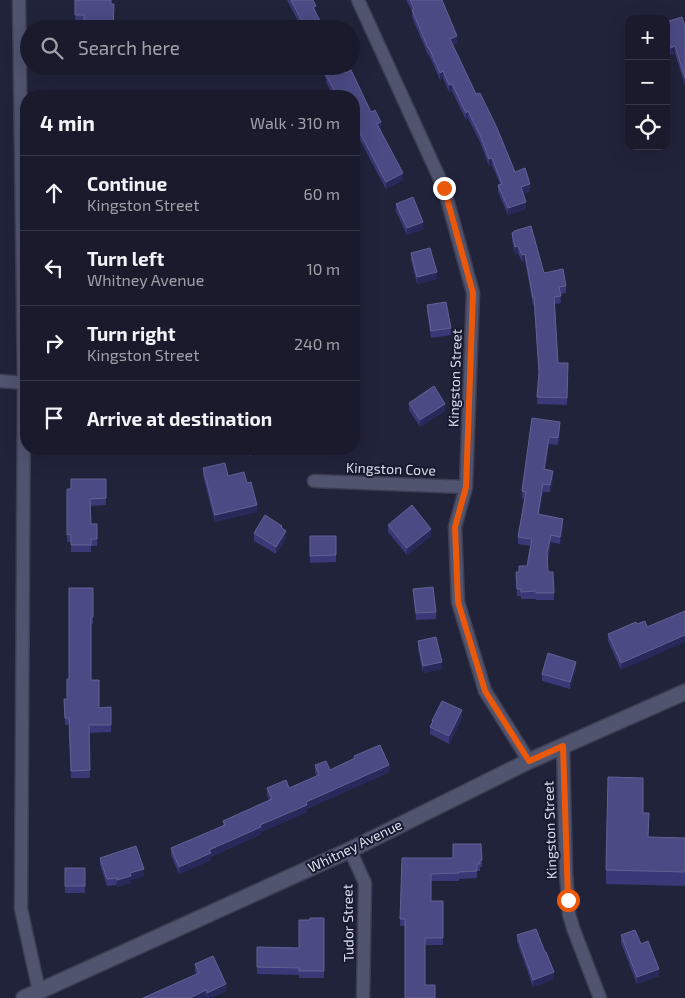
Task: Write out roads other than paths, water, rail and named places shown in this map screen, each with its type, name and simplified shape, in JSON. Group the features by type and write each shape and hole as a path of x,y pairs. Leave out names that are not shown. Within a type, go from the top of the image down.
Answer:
{"main road":[{"name":"Whitney Avenue","path":"24,998 350,850 529,761 685,692"}],"street":[{"path":"19,0 20,90"},
{"name":"Kingston Street","path":"358,0 444,188 473,293 466,487 455,527 458,602 485,691 529,761"},
{"path":"0,381 20,383"},
{"path":"24,455 21,910 39,991"},
{"name":"Kingston Cove","path":"314,481 466,487"},
{"name":"Kingston Street","path":"563,746 566,873 570,914 573,928 600,998"},
{"name":"Tudor Street","path":"350,850 364,883 363,998"}]}
